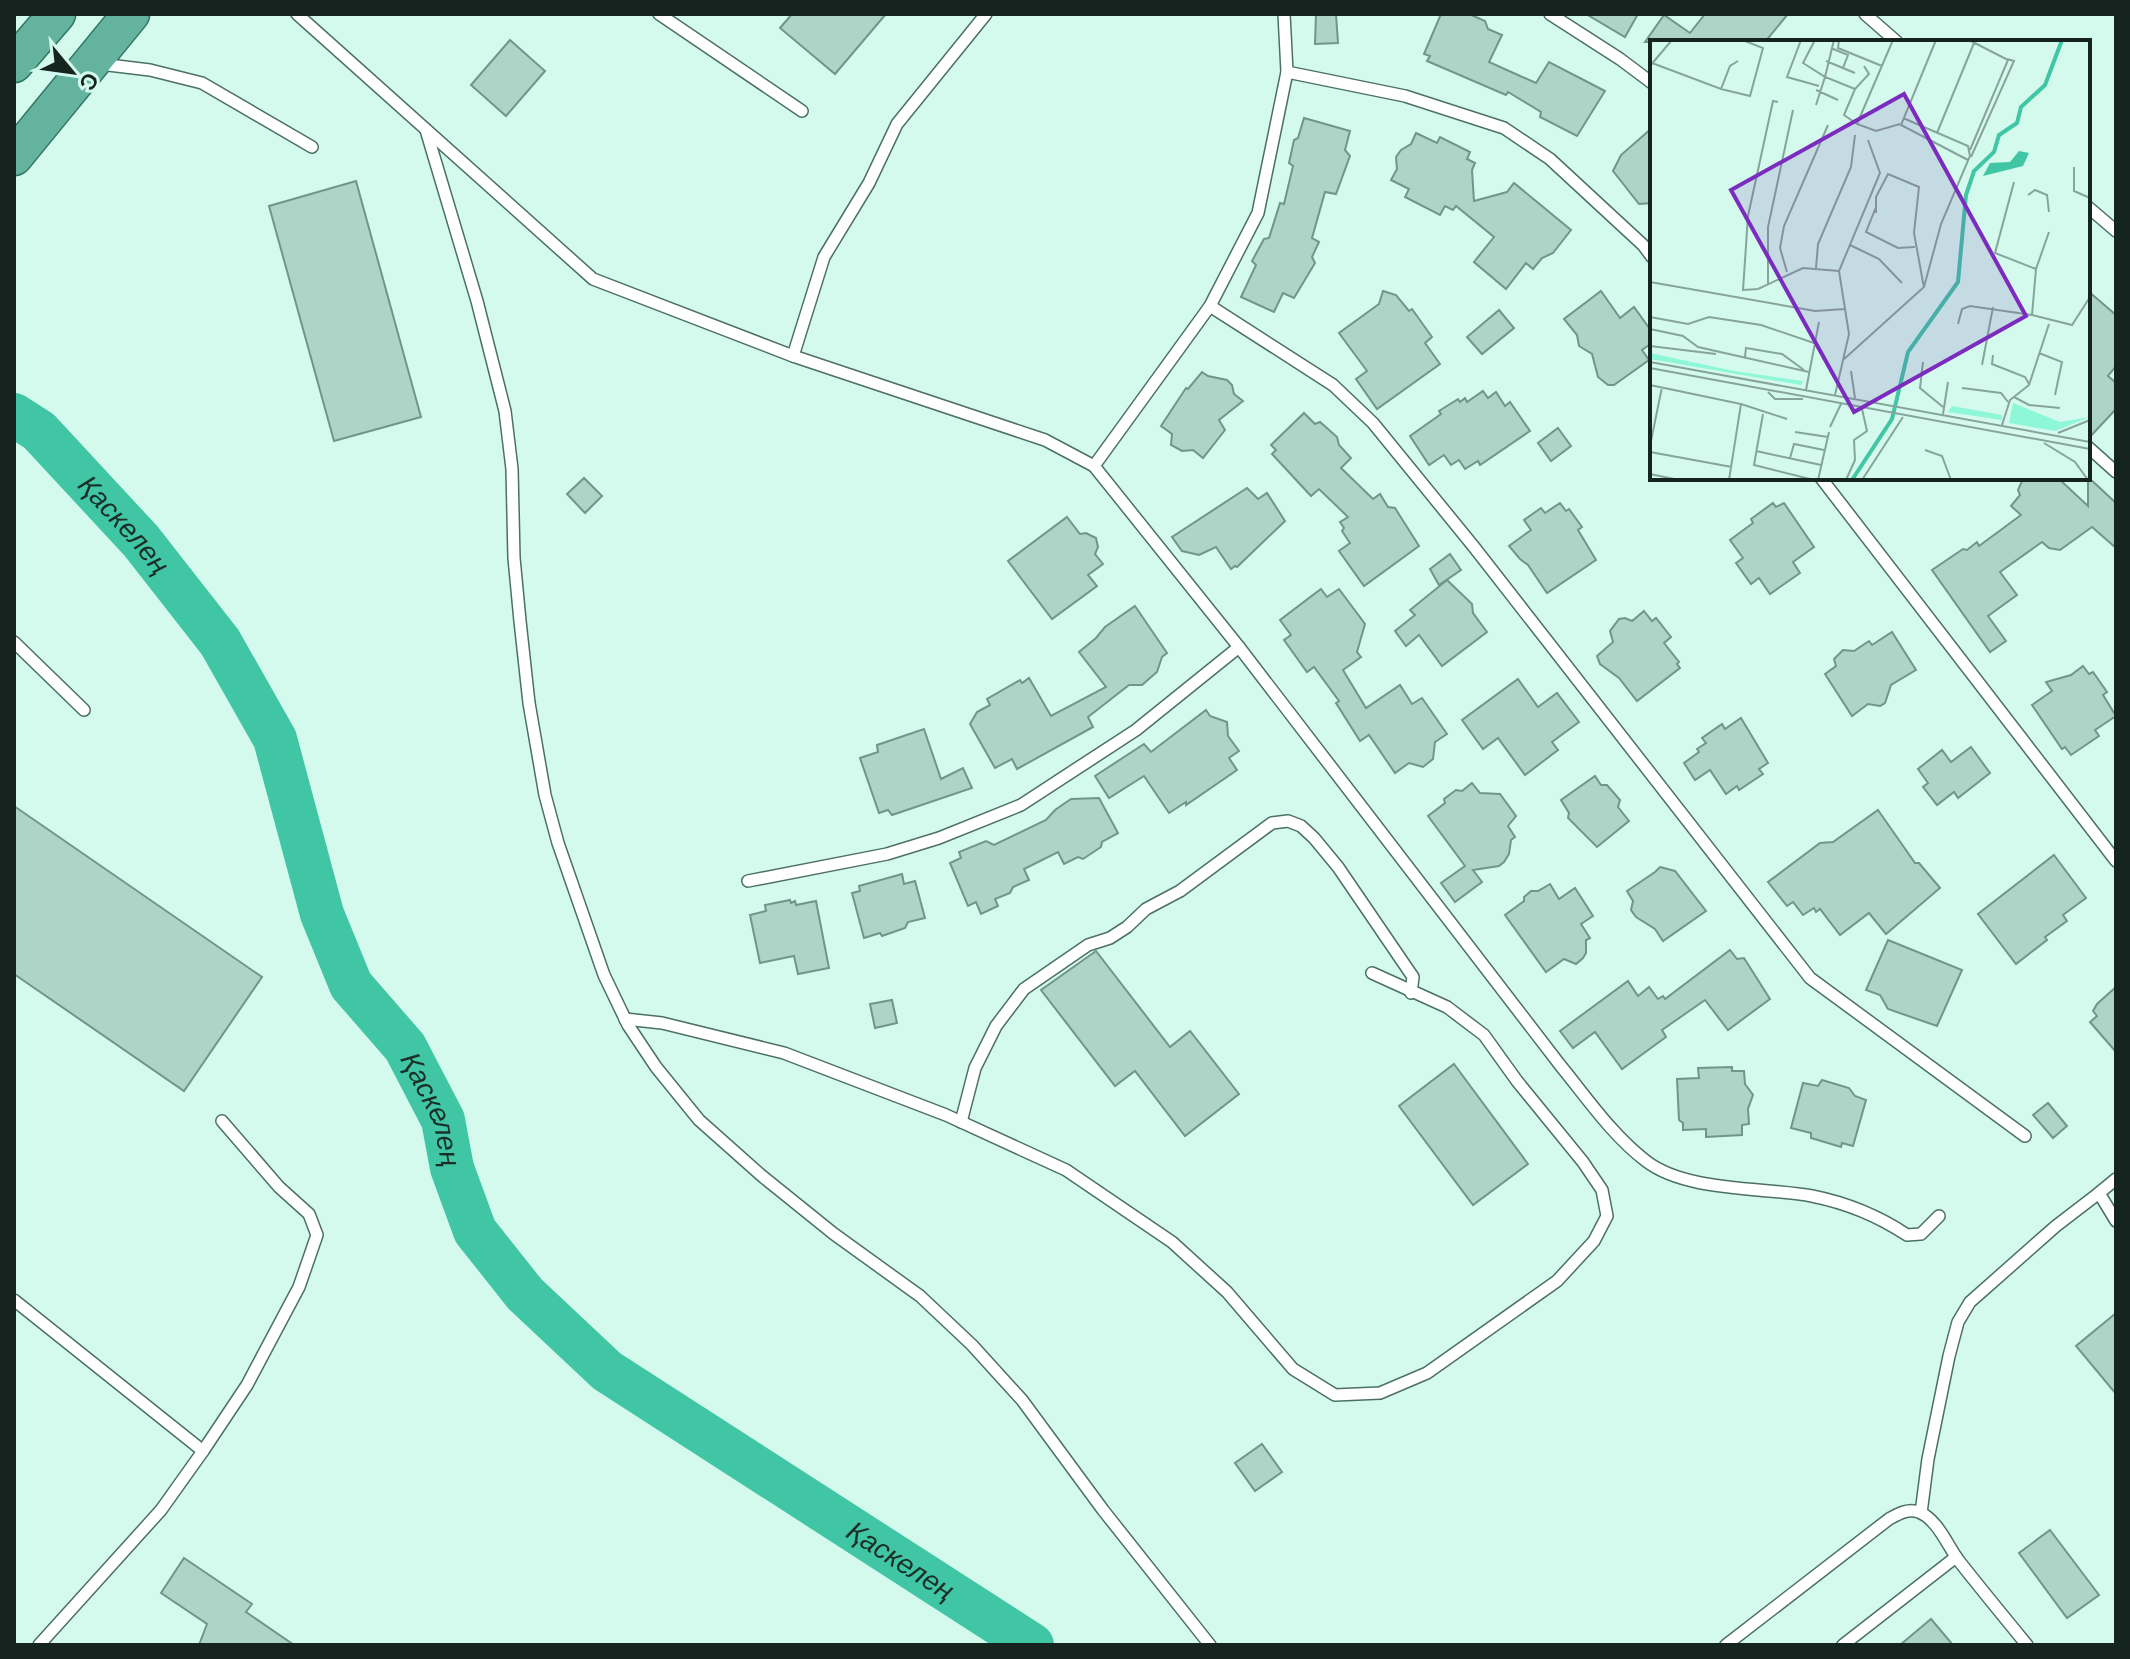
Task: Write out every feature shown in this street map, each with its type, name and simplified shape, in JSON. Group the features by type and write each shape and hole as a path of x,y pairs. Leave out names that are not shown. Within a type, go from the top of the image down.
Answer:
{"highway":[{"path":"14,64 57,14"},
{"path":"14,157 131,14"}],"lane":[{"path":"297,14 593,279 793,356 1045,440 1094,466 1239,647 1560,1065 1614,1132 1648,1163 1682,1177 1728,1188 1809,1196 1855,1207 1884,1219 1907,1235 1921,1234 1939,1216"},
{"path":"659,14 802,111"},
{"path":"793,356 824,257 869,183 897,124 986,14"},
{"path":"1094,466 1210,306 1258,213 1287,72 1284,14"},
{"path":"1550,14 1650,82"},
{"path":"1865,14 1895,40"},
{"path":"92,63 150,70 202,83 312,147"},
{"path":"1287,72 1405,96 1504,128 1550,159 1650,254"},
{"path":"425,130 477,301 505,411 512,469 514,558 520,621 529,703 545,795 558,843 604,975 625,1019 656,1067 699,1120 834,1234 920,1296 972,1345 1022,1400 1103,1510 1210,1645"},
{"path":"2090,211 2116,231"},
{"path":"1210,306 1333,385 1373,423 1474,547 1810,978 2025,1136"},
{"path":"2090,449 2116,472"},
{"path":"1823,480 2116,861"},
{"path":"14,642 84,710"},
{"path":"748,881 887,854 939,838 1021,805 1136,730 1239,647"},
{"path":"961,1122 975,1068 996,1026 1024,989 1088,945 1110,938 1127,927 1146,909 1180,891 1272,823 1288,821 1301,826 1338,867 1413,977 1411,993"},
{"path":"625,1019 662,1023 784,1053 961,1122 1066,1170 1172,1242 1227,1292 1293,1369 1335,1395 1380,1393 1427,1373 1557,1281 1594,1241 1607,1216 1602,1190 1583,1162 1484,1035 1447,1007 1372,973"},
{"path":"39,1645 161,1510 247,1385 299,1287 317,1235 309,1214 279,1187 222,1121"},
{"path":"1921,1513 1928,1459 1958,1322 1970,1302 2056,1226 2116,1179"},
{"path":"2099,1193 2116,1221"},
{"path":"14,1300 203,1451"},
{"path":"1726,1645 1902,1512 1921,1513 1935,1524 1956,1557 2027,1645"},
{"path":"1843,1645 1956,1557"}],"building":[{"path":"792,14 886,14 835,74 780,28"},
{"path":"1316,14 1336,14 1338,43 1315,44"},
{"path":"1441,14 1469,14 1485,21 1488,29 1502,35 1489,62 1536,83 1549,62 1605,91 1577,136 1540,117 1541,112 1508,92 1506,95 1427,61 1430,56 1424,54"},
{"path":"1586,14 1638,14 1625,37"},
{"path":"1705,14 1788,14 1767,40 1645,42 1664,15 1690,33"},
{"path":"510,40 545,71 506,116 471,85"},
{"path":"1304,118 1350,131 1345,150 1350,156 1336,194 1325,192 1312,238 1319,242 1312,257 1315,263 1294,298 1283,293 1274,312 1241,297 1256,265 1252,261 1264,239 1269,238 1280,203 1284,204 1293,166 1289,163 1294,140 1298,138"},
{"path":"1650,130 1650,203 1639,204 1613,171 1621,155"},
{"path":"1416,133 1437,143 1440,137 1470,152 1467,159 1475,163 1472,170 1474,201 1507,192 1514,183 1571,230 1553,253 1542,258 1533,269 1526,263 1506,289 1474,262 1494,237 1456,206 1453,210 1445,206 1440,215 1405,197 1409,189 1391,180 1397,169 1396,157 1411,144"},
{"path":"356,181 421,417 334,441 269,206"},
{"path":"1383,291 1396,295 1409,311 1412,309 1432,337 1425,343 1440,364 1377,409 1356,379 1367,371 1339,333 1379,304"},
{"path":"1601,291 1620,318 1634,307 1650,329 1650,344 1642,350 1649,360 1614,385 1608,385 1598,377 1592,354 1579,346 1577,335 1564,319"},
{"path":"2090,293 2116,315 2116,366 2108,376 2116,383 2116,409 2090,437"},
{"path":"1499,310 1514,328 1482,354 1467,337"},
{"path":"1202,372 1227,380 1234,394 1243,401 1219,420 1225,430 1203,458 1193,450 1182,451 1171,445 1172,434 1161,426 1186,388"},
{"path":"1483,391 1488,398 1496,392 1505,406 1510,402 1530,431 1480,465 1478,461 1465,469 1459,460 1451,465 1444,455 1429,465 1410,436 1458,399 1460,402 1465,398 1467,402"},
{"path":"1304,413 1315,424 1320,422 1337,437 1339,445 1351,458 1341,468 1373,499 1380,494 1388,507 1395,508 1419,546 1364,586 1339,551 1350,543 1340,522 1348,517 1319,489 1311,496 1272,454 1276,450 1271,445"},
{"path":"1558,428 1571,446 1551,461 1538,443"},
{"path":"584,478 602,496 585,513 567,494"},
{"path":"2090,479 2116,503 2116,548 2092,527 2060,550 2049,548 2042,542 2000,572 2017,595 1988,616 2006,641 1990,652 1932,570 1963,549 1967,550 1977,542 1979,546 2021,515 2011,506 2020,495 2018,490 2024,480 2060,480 2088,506"},
{"path":"1247,488 1258,499 1267,493 1285,521 1237,567 1231,569 1216,547 1199,555 1182,551 1172,537"},
{"path":"1560,503 1566,511 1569,509 1582,527 1578,530 1596,560 1547,593 1528,565 1509,546 1531,530 1524,520 1541,508 1545,513"},
{"path":"1773,503 1776,507 1784,503 1814,547 1793,562 1800,573 1770,594 1759,578 1751,584 1736,563 1743,558 1730,540"},
{"path":"1067,517 1080,534 1086,533 1096,538 1098,547 1095,554 1103,564 1088,575 1097,586 1052,619 1008,561"},
{"path":"1450,554 1461,570 1439,585 1430,569"},
{"path":"1447,580 1472,604 1473,613 1487,632 1442,666 1419,635 1406,646 1395,631 1415,615 1410,610"},
{"path":"1321,589 1327,597 1339,589 1365,624 1357,652 1361,657 1343,670 1366,708 1400,685 1412,704 1422,698 1447,734 1435,742 1433,759 1423,767 1409,763 1395,773 1369,735 1360,741 1336,703 1339,701 1314,667 1307,672 1284,640 1291,635 1280,620"},
{"path":"1135,606 1167,653 1162,657 1157,672 1142,685 1129,685 1088,717 1093,727 1017,769 1012,759 995,768 970,724 977,712 990,705 987,699 1029,678 1051,716 1106,687 1079,652 1105,627"},
{"path":"1644,611 1652,621 1656,618 1671,637 1664,643 1680,668 1637,701 1619,678 1600,664 1597,656 1613,642 1610,631 1619,619 1632,621"},
{"path":"1892,632 1916,670 1891,685 1885,703 1880,706 1868,704 1852,716 1825,674 1836,666 1834,659 1843,650 1854,651 1869,641 1872,645"},
{"path":"2083,666 2089,674 2093,672 2107,692 2103,695 2116,716 2095,730 2099,736 2071,755 2065,747 2062,749 2032,705 2052,691 2046,682 2071,675"},
{"path":"1518,679 1538,707 1557,693 1579,722 1552,742 1558,750 1525,775 1498,738 1483,749 1462,720"},
{"path":"1206,710 1210,716 1227,722 1228,736 1239,751 1229,758 1237,770 1169,813 1144,776 1109,798 1095,776 1144,744 1151,752"},
{"path":"1741,718 1768,763 1759,769 1763,774 1739,790 1737,786 1726,794 1710,770 1695,780 1684,763 1706,743 1702,738 1722,724 1725,729"},
{"path":"924,729 941,779 963,768 972,788 892,815 888,810 879,813 860,758 878,752 877,745"},
{"path":"1971,747 1990,773 1958,798 1954,792 1937,805 1923,787 1928,783 1918,769 1942,750 1951,762"},
{"path":"1595,776 1620,800 1618,807 1629,821 1597,847 1568,818 1569,813 1561,800"},
{"path":"1472,783 1480,793 1500,794 1516,816 1508,826 1515,837 1511,840 1504,862 1499,866 1473,870 1482,882 1455,902 1441,883 1465,866 1428,816 1456,790 1462,791"},
{"path":"1099,798 1118,833 1083,859 1078,857 1064,864 1058,852 1024,869 1029,880 995,899 998,906 981,914 976,902 968,906 950,863 961,858 959,852 986,841 994,845 1046,820 1071,799"},
{"path":"14,806 262,977 184,1091 14,974"},
{"path":"1878,810 1915,863 1919,863 1940,888 1886,934 1869,913 1840,935 1820,909 1816,912 1814,908 1803,915 1793,902 1787,906 1768,882 1820,843 1833,842"},
{"path":"2054,855 2086,898 2063,915 2067,921 2045,937 2047,940 2016,964 1978,914"},
{"path":"1660,867 1675,871 1706,911 1663,941 1655,929 1636,917 1631,910 1633,901 1627,891"},
{"path":"902,874 904,884 915,881 925,918 908,922 905,928 882,936 880,933 864,938 852,893 860,891 859,886"},
{"path":"1550,884 1559,899 1575,888 1593,916 1581,924 1590,938 1586,940 1583,958 1576,964 1564,959 1546,972 1505,915 1524,901 1531,891 1538,891"},
{"path":"790,900 791,903 795,901 796,905 816,901 829,968 798,974 794,956 760,963 750,915 766,911 765,905"},
{"path":"1888,940 1962,970 1937,1026 1888,1009 1880,995 1866,990"},
{"path":"1730,950 1737,959 1744,958 1770,999 1728,1030 1705,1000 1662,1030 1666,1037 1622,1069 1595,1032 1573,1048 1560,1031 1628,981 1638,996 1649,987 1658,999 1663,996 1665,999"},
{"path":"1096,951 1170,1047 1190,1031 1239,1094 1185,1136 1135,1071 1115,1086 1041,990"},
{"path":"2116,987 2116,1052 2090,1022 2097,1016 2093,1011 2097,1004"},
{"path":"892,1000 897,1023 875,1028 870,1004"},
{"path":"1454,1064 1528,1164 1473,1205 1399,1106"},
{"path":"1732,1067 1732,1071 1744,1071 1745,1084 1753,1095 1748,1109 1749,1124 1742,1125 1742,1135 1706,1137 1706,1129 1683,1130 1683,1123 1679,1120 1677,1079 1699,1078 1698,1068"},
{"path":"1822,1080 1849,1088 1855,1096 1866,1100 1853,1146 1842,1143 1841,1147 1811,1138 1811,1133 1791,1128 1803,1083 1818,1086"},
{"path":"2048,1103 2067,1126 2053,1138 2033,1115"},
{"path":"2116,1313 2116,1394 2076,1346"},
{"path":"1262,1444 1282,1472 1255,1491 1235,1463"},
{"path":"2050,1530 2099,1595 2067,1618 2019,1553"},
{"path":"184,1558 252,1604 246,1612 294,1645 199,1645 207,1624 161,1593"},
{"path":"1931,1619 1953,1645 1900,1645"}],"waterway":[{"name":"Қаскелең","path":"14,415 39,431 141,541 220,642 275,739 322,914 351,985 405,1047 443,1120 452,1168 475,1231 525,1294 607,1371 1032,1645"}]}
